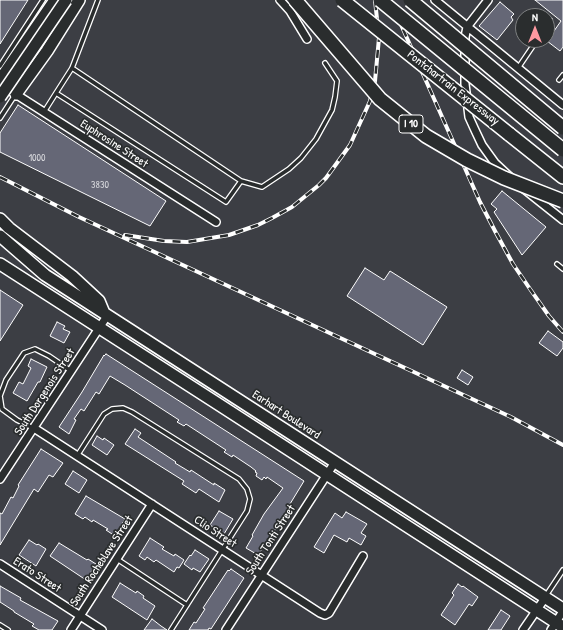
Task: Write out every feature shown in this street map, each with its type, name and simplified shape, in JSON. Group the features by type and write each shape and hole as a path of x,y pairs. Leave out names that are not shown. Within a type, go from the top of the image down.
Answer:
{"highway":[{"name":"I 10","path":"295,0 343,58 380,99 426,136 467,160 498,175 563,200"},
{"name":"Pontchartrain Expressway","path":"342,0 563,177"},
{"name":"Pontchartrain Expressway","path":"380,0 563,150"},
{"path":"410,0 563,128"}],"main road":[{"path":"0,84 54,0"},
{"path":"0,97 66,0"},
{"path":"16,94 47,51 79,0"},
{"path":"0,219 9,228 72,276 99,301 106,314"},
{"name":"Earhart Boulevard","path":"0,236 45,275 563,610"},
{"path":"0,264 436,544 536,610 557,626"},
{"path":"215,402 223,390"},
{"path":"436,544 444,532"}],"street":[{"path":"0,84 60,0"},
{"path":"280,0 290,11 307,39"},
{"path":"435,0 563,105"},
{"path":"488,0 468,27 465,37 465,84 469,117 482,145 495,163 534,198 563,220"},
{"name":"Euphrosine Street","path":"0,84 216,222"},
{"name":"South Dorgenois Street","path":"0,479 99,328 106,314"},
{"name":"Clio Street","path":"34,428 325,615 329,613 363,556"},
{"name":"South Tonti Street","path":"226,630 335,462"},
{"name":"South Rocheblave Street","path":"71,630 152,504"},
{"name":"Erato Street","path":"0,564 102,630"},
{"path":"523,630 545,598"},
{"path":"557,626 563,610"}],"lane":[{"path":"0,66 43,0"},
{"path":"44,112 72,68 98,0"},
{"path":"518,68 532,48"},
{"path":"72,68 241,182 262,187 289,169 300,158 316,138 327,120 332,110 337,81 325,63"},
{"path":"559,80 563,75"},
{"path":"56,93 226,202 241,182"},
{"path":"0,118 16,94"},
{"path":"557,264 563,270"},
{"path":"34,428 17,420 2,409 0,396 6,380 24,353 35,349 71,370"},
{"path":"77,456 102,416 112,409 121,408 132,412 239,479 248,490 249,505 247,511 171,630"},
{"path":"116,559 187,605"},
{"path":"545,598 563,570"},
{"path":"0,625 8,630"}],"building":[{"path":"0,0 28,0 0,44"},
{"path":"535,0 563,0 563,47 560,51 555,47 555,30 561,21 555,16 555,8 545,8"},
{"path":"500,2 514,14 511,17 513,20 497,40 479,26"},
{"path":"18,105 166,201 150,226 0,152 0,133"},
{"path":"502,191 546,227 522,255 494,212 497,209 491,204"},
{"path":"365,268 384,280 390,271 447,307 423,345 347,296"},
{"path":"0,290 23,305 0,341"},
{"path":"57,322 65,326 63,329 70,332 64,343 50,336"},
{"path":"548,331 563,342 563,348 557,356 539,343"},
{"path":"106,354 304,481 290,504 292,505 258,555 246,548 264,514 283,488 267,477 266,479 264,477 262,480 256,476 256,471 251,467 233,455 232,457 224,452 226,450 186,424 184,426 177,422 179,420 110,376 99,394 96,392 84,411 81,409 74,419 76,420 69,434 59,427"},
{"path":"31,359 47,367 40,382 38,382 27,401 13,393 19,382 23,384 31,368 28,366"},
{"path":"462,370 473,377 468,385 457,378"},
{"path":"135,429 141,433 138,437 176,462 175,463 190,472 191,470 214,485 214,483 225,490 219,502 199,489 196,493 182,484 184,481 125,444"},
{"path":"97,436 103,440 104,438 114,445 107,455 92,445"},
{"path":"41,449 63,463 53,477 49,475 38,492 34,489 0,545 0,513 2,514 11,497 13,498 19,486 18,485"},
{"path":"73,471 87,480 79,493 65,484"},
{"path":"86,496 125,519 115,536 106,530 108,529 93,520 92,522 85,517 83,519 75,514"},
{"path":"219,511 233,519 224,534 210,525"},
{"path":"346,512 367,524 361,533 366,536 361,545 349,538 347,542 334,535 324,553 314,547 335,513 342,518"},
{"path":"150,538 164,547 162,549 174,556 175,554 184,560 179,568 177,567 174,572 156,560 154,562 147,557 145,560 139,556"},
{"path":"29,540 46,549 36,566 19,555"},
{"path":"59,543 96,564 86,580 50,556"},
{"path":"195,550 209,559 200,572 193,568 192,570 184,564"},
{"path":"231,569 244,578 211,629 189,630 194,622 196,623 205,609 203,608 228,570 229,571"},
{"path":"120,583 136,593 137,591 144,596 143,598 155,606 147,620 112,597"},
{"path":"458,584 478,597 472,606 469,604 455,625 441,615 454,595 452,593"},
{"path":"0,586 21,598 20,600 58,621 52,630 39,630 32,626 34,624 0,602"},
{"path":"501,610 510,616 501,630 488,630"},
{"path":"152,619 161,626 167,630 144,630"}],"railway":[{"path":"125,235 164,241 187,242 229,235 258,225 292,207 319,185 326,178 350,145 370,101 375,81 379,38 375,0"},
{"path":"390,0 480,202 495,231 513,264 549,316 563,332"},
{"path":"0,177 79,217 511,417 563,445"}]}
